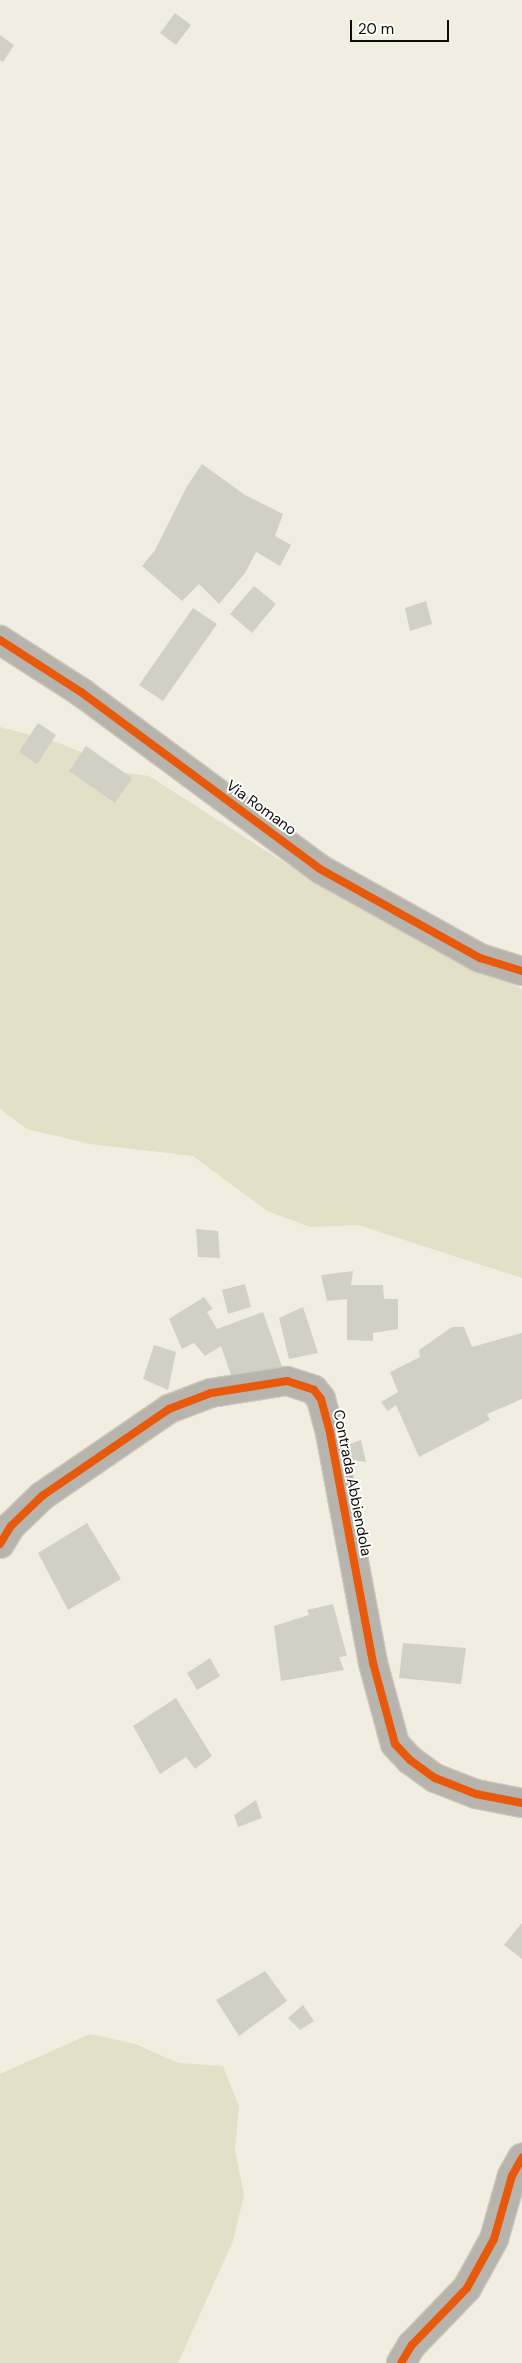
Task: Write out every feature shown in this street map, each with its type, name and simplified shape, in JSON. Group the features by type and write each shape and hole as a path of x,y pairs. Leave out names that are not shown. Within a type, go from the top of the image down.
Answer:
{"street":[{"name":"Via Romano","path":"0,640 81,692 320,868 480,958 522,971"},
{"name":"Contrada Abbiendola","path":"0,1544 11,1526 42,1496 168,1409 211,1393 287,1381 314,1390 321,1399 330,1433 373,1663 395,1744 410,1760 435,1778 476,1794 522,1803"},
{"path":"401,2363 412,2345 467,2288 494,2239 512,2176 522,2158"}],"shaded area":[{"path":"0,727 57,742 85,754 104,770 149,776 335,895 421,942 522,989 522,1278 358,1225 310,1227 267,1211 193,1156 90,1144 27,1129 0,1109"},
{"path":"90,2034 135,2044 178,2063 223,2066 239,2106 235,2150 244,2195 233,2241 178,2363 0,2363 0,2074"}],"building":[{"path":"175,13 191,25 176,45 160,33"},
{"path":"0,35 14,45 3,62 0,60"},
{"path":"202,464 245,495 283,514 275,536 291,545 280,566 256,552 245,573 219,604 199,584 182,601 142,566 155,550 187,486"},
{"path":"254,586 276,604 252,633 230,614"},
{"path":"426,601 432,624 410,631 405,608"},
{"path":"193,608 217,624 163,701 139,685"},
{"path":"38,723 56,735 37,764 19,752"},
{"path":"86,746 132,778 115,803 69,771"},
{"path":"196,1229 218,1231 220,1258 198,1257"},
{"path":"353,1271 351,1285 383,1285 384,1299 398,1299 398,1329 373,1333 373,1341 347,1340 347,1299 327,1301 321,1275"},
{"path":"245,1284 251,1307 228,1314 222,1290"},
{"path":"204,1297 213,1309 207,1312 217,1329 263,1312 285,1375 234,1384 221,1346 205,1356 194,1343 182,1349 169,1319"},
{"path":"303,1307 318,1353 289,1359 279,1318"},
{"path":"452,1327 464,1327 472,1347 522,1333 522,1399 487,1414 490,1420 419,1457 396,1405 388,1411 381,1402 398,1392 390,1372 420,1357 419,1350"},
{"path":"154,1345 176,1352 168,1390 143,1379"},
{"path":"361,1440 366,1462 352,1460 350,1444"},
{"path":"87,1523 121,1579 68,1610 38,1553"},
{"path":"333,1604 347,1656 339,1657 344,1670 281,1681 274,1626 309,1615 307,1610"},
{"path":"403,1643 466,1648 461,1684 399,1678"},
{"path":"210,1658 220,1676 197,1690 187,1673"},
{"path":"176,1698 212,1756 195,1769 186,1757 160,1774 133,1726"},
{"path":"256,1800 262,1818 238,1827 234,1815"},
{"path":"522,1923 522,1959 504,1945"},
{"path":"265,1971 287,2001 239,2036 216,2000"},
{"path":"303,2005 314,2021 300,2030 288,2018"}],"cycle path":[{"path":"0,640 81,692 320,869 480,958 522,971"},
{"path":"0,1544 11,1526 42,1496 169,1409 211,1393 287,1381 314,1390 321,1399 330,1433 373,1663 395,1744 410,1760 435,1778 476,1794 522,1803"},
{"path":"401,2363 412,2345 467,2288 494,2239 512,2176 522,2158"}]}
